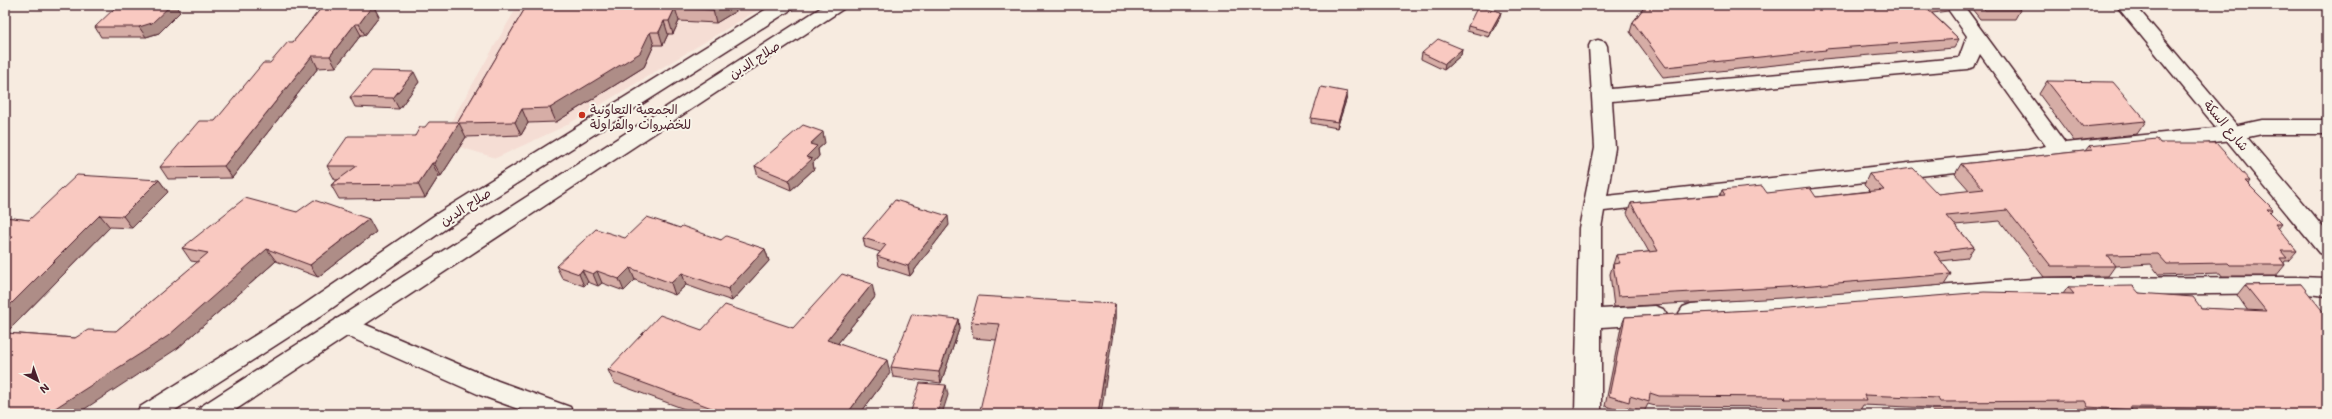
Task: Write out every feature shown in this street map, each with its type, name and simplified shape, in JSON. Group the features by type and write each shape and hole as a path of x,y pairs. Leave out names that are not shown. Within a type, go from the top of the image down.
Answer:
{"main road":[{"name":"صلاح الدين","path":"149,414 307,314 443,220 786,5"},
{"name":"صلاح الدين","path":"209,414 837,5"},
{"path":"1954,5 2059,150"},
{"name":"شارع السكة","path":"2125,5 2327,247"},
{"path":"1601,96 1967,63 1977,35"},
{"path":"1588,414 1590,228 1606,148 1598,46"},
{"path":"1594,205 2028,157 2059,150 2234,134 2262,127 2327,127"},
{"path":"1590,319 1782,308 2045,287 2297,285 2327,287"},
{"path":"345,325 489,388 561,414"}],"shaded area":[{"path":"518,5 766,5 565,126 496,158 440,141"}],"building":[{"path":"118,5 171,5 152,23 139,27 95,27"},
{"path":"373,5 359,24 355,24 330,56 312,56 224,166 160,167 199,121 215,121 263,63 270,63 288,42 293,42 323,6"},
{"path":"527,5 721,5 713,10 675,8 669,21 664,21 659,32 650,32 640,53 550,108 522,109 515,122 459,123 434,163 432,163 418,184 331,185 357,166 327,166 348,136 415,136 420,127 425,127 429,122 458,122"},
{"path":"1646,5 1923,5 1959,39 1825,49 1826,50 1666,67 1633,22"},
{"path":"1981,5 2016,5 2020,10 1985,10"},
{"path":"1478,6 1501,12 1490,32 1468,26"},
{"path":"1438,39 1462,49 1445,64 1422,53"},
{"path":"372,71 414,72 393,98 350,97"},
{"path":"2047,81 2113,82 2146,121 2083,127"},
{"path":"1321,87 1347,92 1338,122 1311,118"},
{"path":"803,125 823,132 810,144 817,146 806,157 812,159 789,180 755,166"},
{"path":"2157,139 2160,143 2216,143 2250,181 2245,181 2273,209 2267,209 2282,224 2275,224 2297,251 2281,251 2287,258 2280,258 2285,265 2230,265 2228,263 2167,264 2158,254 2107,255 2115,266 2051,266 2007,210 1947,216 1974,247 1934,252 1951,274 1787,287 1618,296 1613,264 1620,263 1616,255 1658,251 1631,203 1725,195 1722,190 1762,186 1767,193 1810,188 1816,197 1884,190 1869,174 1913,168 1938,194 1984,189 1961,164 2093,150 2089,146"},
{"path":"77,175 159,180 123,216 100,215 5,310 5,244 13,237 5,236 5,217 29,220"},
{"path":"245,198 297,212 314,200 369,219 310,265 267,249 168,336 46,414 5,414 5,333 75,338 88,330 116,331 208,253 182,248"},
{"path":"895,200 948,216 908,266 877,256 886,245 863,238"},
{"path":"647,217 680,228 682,226 721,240 726,236 765,249 728,289 682,273 671,283 630,268 619,279 597,271 593,274 582,270 579,274 556,266 596,229 625,238"},
{"path":"842,274 872,284 827,340 887,360 847,414 728,414 608,370 660,315 702,330 725,305 793,328"},
{"path":"2301,284 2325,314 2327,314 2327,414 2255,414 2225,412 2222,408 2130,407 2132,410 2088,407 2085,401 1940,402 1938,398 1864,395 1866,400 1785,400 1784,397 1659,396 1650,393 1649,402 1630,396 1629,402 1609,396 1625,317 1787,308 1984,292 2074,294 2068,287 2133,286 2139,293 2193,297 2201,308 2266,311 2245,285"},
{"path":"978,296 1115,304 1098,414 979,414 1000,324 971,322"},
{"path":"912,314 958,319 939,372 891,367"},
{"path":"920,383 946,385 937,414 910,414"}],"place":[{"name":"الجمعية التعاونية للخضروات والفراولة","path":"582,115"}]}
